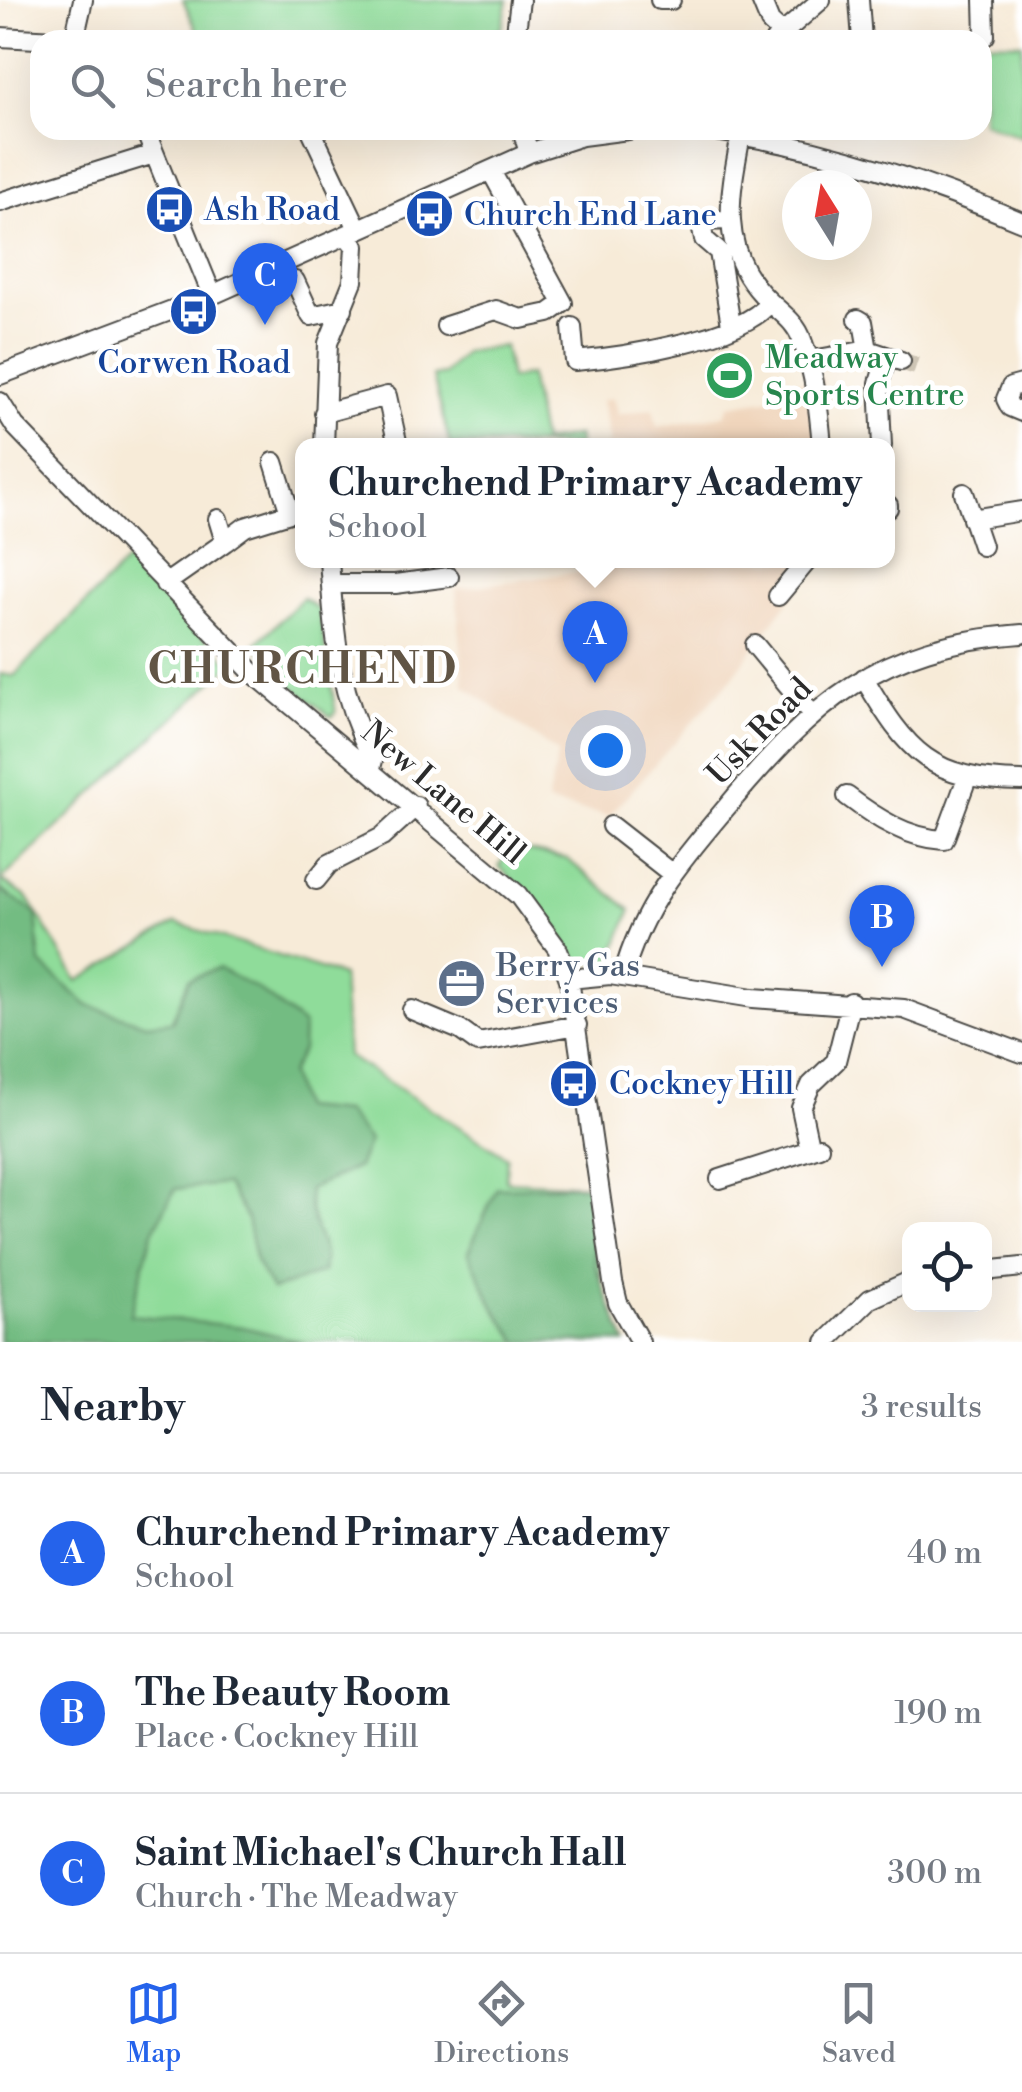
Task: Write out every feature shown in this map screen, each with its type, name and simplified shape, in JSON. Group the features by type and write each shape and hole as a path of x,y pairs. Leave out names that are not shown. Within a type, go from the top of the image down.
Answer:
{"street":[{"path":"76,30 83,0"},
{"path":"516,30 520,0"},
{"path":"660,0 672,0"},
{"path":"760,0 775,30"},
{"path":"785,30 821,0"},
{"path":"859,0 861,30"},
{"path":"984,0 985,30"},
{"path":"0,36 30,38"},
{"path":"148,140 212,295"},
{"path":"315,140 355,246 343,309 328,343 324,438"},
{"path":"525,140 529,153"},
{"path":"0,375 212,295 529,153 570,140"},
{"path":"743,140 728,220 734,249 748,280 795,327 807,361 821,438"},
{"path":"773,140 949,191 1022,222"},
{"path":"0,202 154,154"},
{"path":"446,326 496,310 521,319 549,313 562,303 491,171"},
{"path":"728,220 700,220 704,239 718,252 731,325"},
{"path":"296,280 310,316 343,309"},
{"path":"572,327 575,361 675,345 759,317 769,302"},
{"path":"858,319 864,322 868,350"},
{"path":"807,361 868,350 894,359 879,382 882,438"},
{"path":"1022,384 1011,387 1006,399 1010,407 1022,412"},
{"path":"324,412 387,396 396,438"},
{"name":"New Lane Hill","path":"0,402 15,426 252,672 518,895 558,948 569,979 613,1282 618,1304 640,1342"},
{"path":"165,584 245,527 290,513 274,462"},
{"path":"964,493 982,546"},
{"path":"972,518 1022,511"},
{"path":"218,519 225,542"},
{"path":"330,568 336,646 348,712 373,760 371,768"},
{"path":"778,596 801,568"},
{"path":"331,584 395,584 450,578"},
{"name":"Usk Road","path":"623,976 643,914 671,873 763,762 811,713 864,678 930,648 1022,634"},
{"path":"755,646 811,713"},
{"path":"864,678 890,725 921,756 967,778 1022,780"},
{"path":"326,732 348,712"},
{"path":"846,796 879,820 903,828 915,847 944,840 967,778"},
{"path":"316,880 328,864 382,837 416,806"},
{"path":"611,826 671,873"},
{"path":"569,979 623,976 753,998 851,1002 904,1009 1022,1052"},
{"path":"720,1179 815,1148 801,1108 810,1085 836,1061 851,1002"},
{"path":"412,1010 460,1030 478,1043 576,1025"},
{"path":"992,1270 1022,1267"},
{"path":"826,1342 870,1299 902,1285"}],"shaded area":[{"path":"822,376 829,438 609,438 602,400 613,398 618,415 653,408 657,427 725,415 729,405 798,394 796,383"},
{"path":"813,568 730,680 609,816 547,803 558,753 464,686 456,589 584,571"}],"green space":[{"path":"183,0 508,0 502,28 497,30 196,30"},
{"path":"992,42 1022,43 1022,137 992,126"},
{"path":"504,346 510,379 529,375 541,438 448,438 433,376 444,374 465,352"},
{"path":"127,561 231,664 1,880 28,898 78,981 176,923 342,976 347,1056 507,1157 506,1181 589,1185 603,1290 624,1342 0,1342 0,674 14,676"},
{"path":"303,598 319,610 336,713 331,717 293,687 255,645"},
{"path":"510,847 567,859 631,910 610,964 573,960 558,929 499,866"},
{"path":"0,889 36,914 40,963 87,1005 146,1024 172,1021 189,979 218,968 259,990 303,1025 302,1050 290,1074 301,1108 345,1112 369,1141 358,1167 309,1189 311,1213 323,1252 323,1272 272,1290 256,1263 247,1219 226,1184 175,1189 152,1234 130,1315 243,1327 304,1342 0,1342"},
{"path":"589,1185 595,1266 626,1342 519,1342 495,1309 468,1252 497,1188"}],"tunnel":[{"path":"901,361 916,366"}],"place":[{"name":"Ash Road","path":"169,209"},
{"name":"Church End Lane","path":"429,214"},
{"name":"Corwen Road","path":"194,312"},
{"name":"Saint Michael's Church Hall","path":"265,325"},
{"name":"Meadway Sports Centre","path":"730,375"},
{"name":"Churchend Primary Academy","path":"595,683"},
{"name":"The Beauty Room","path":"882,967"},
{"name":"Berry Gas Services","path":"461,983"},
{"name":"Cockney Hill","path":"574,1083"}],"district":[{"name":"CHURCHEND","path":"303,668"}]}
